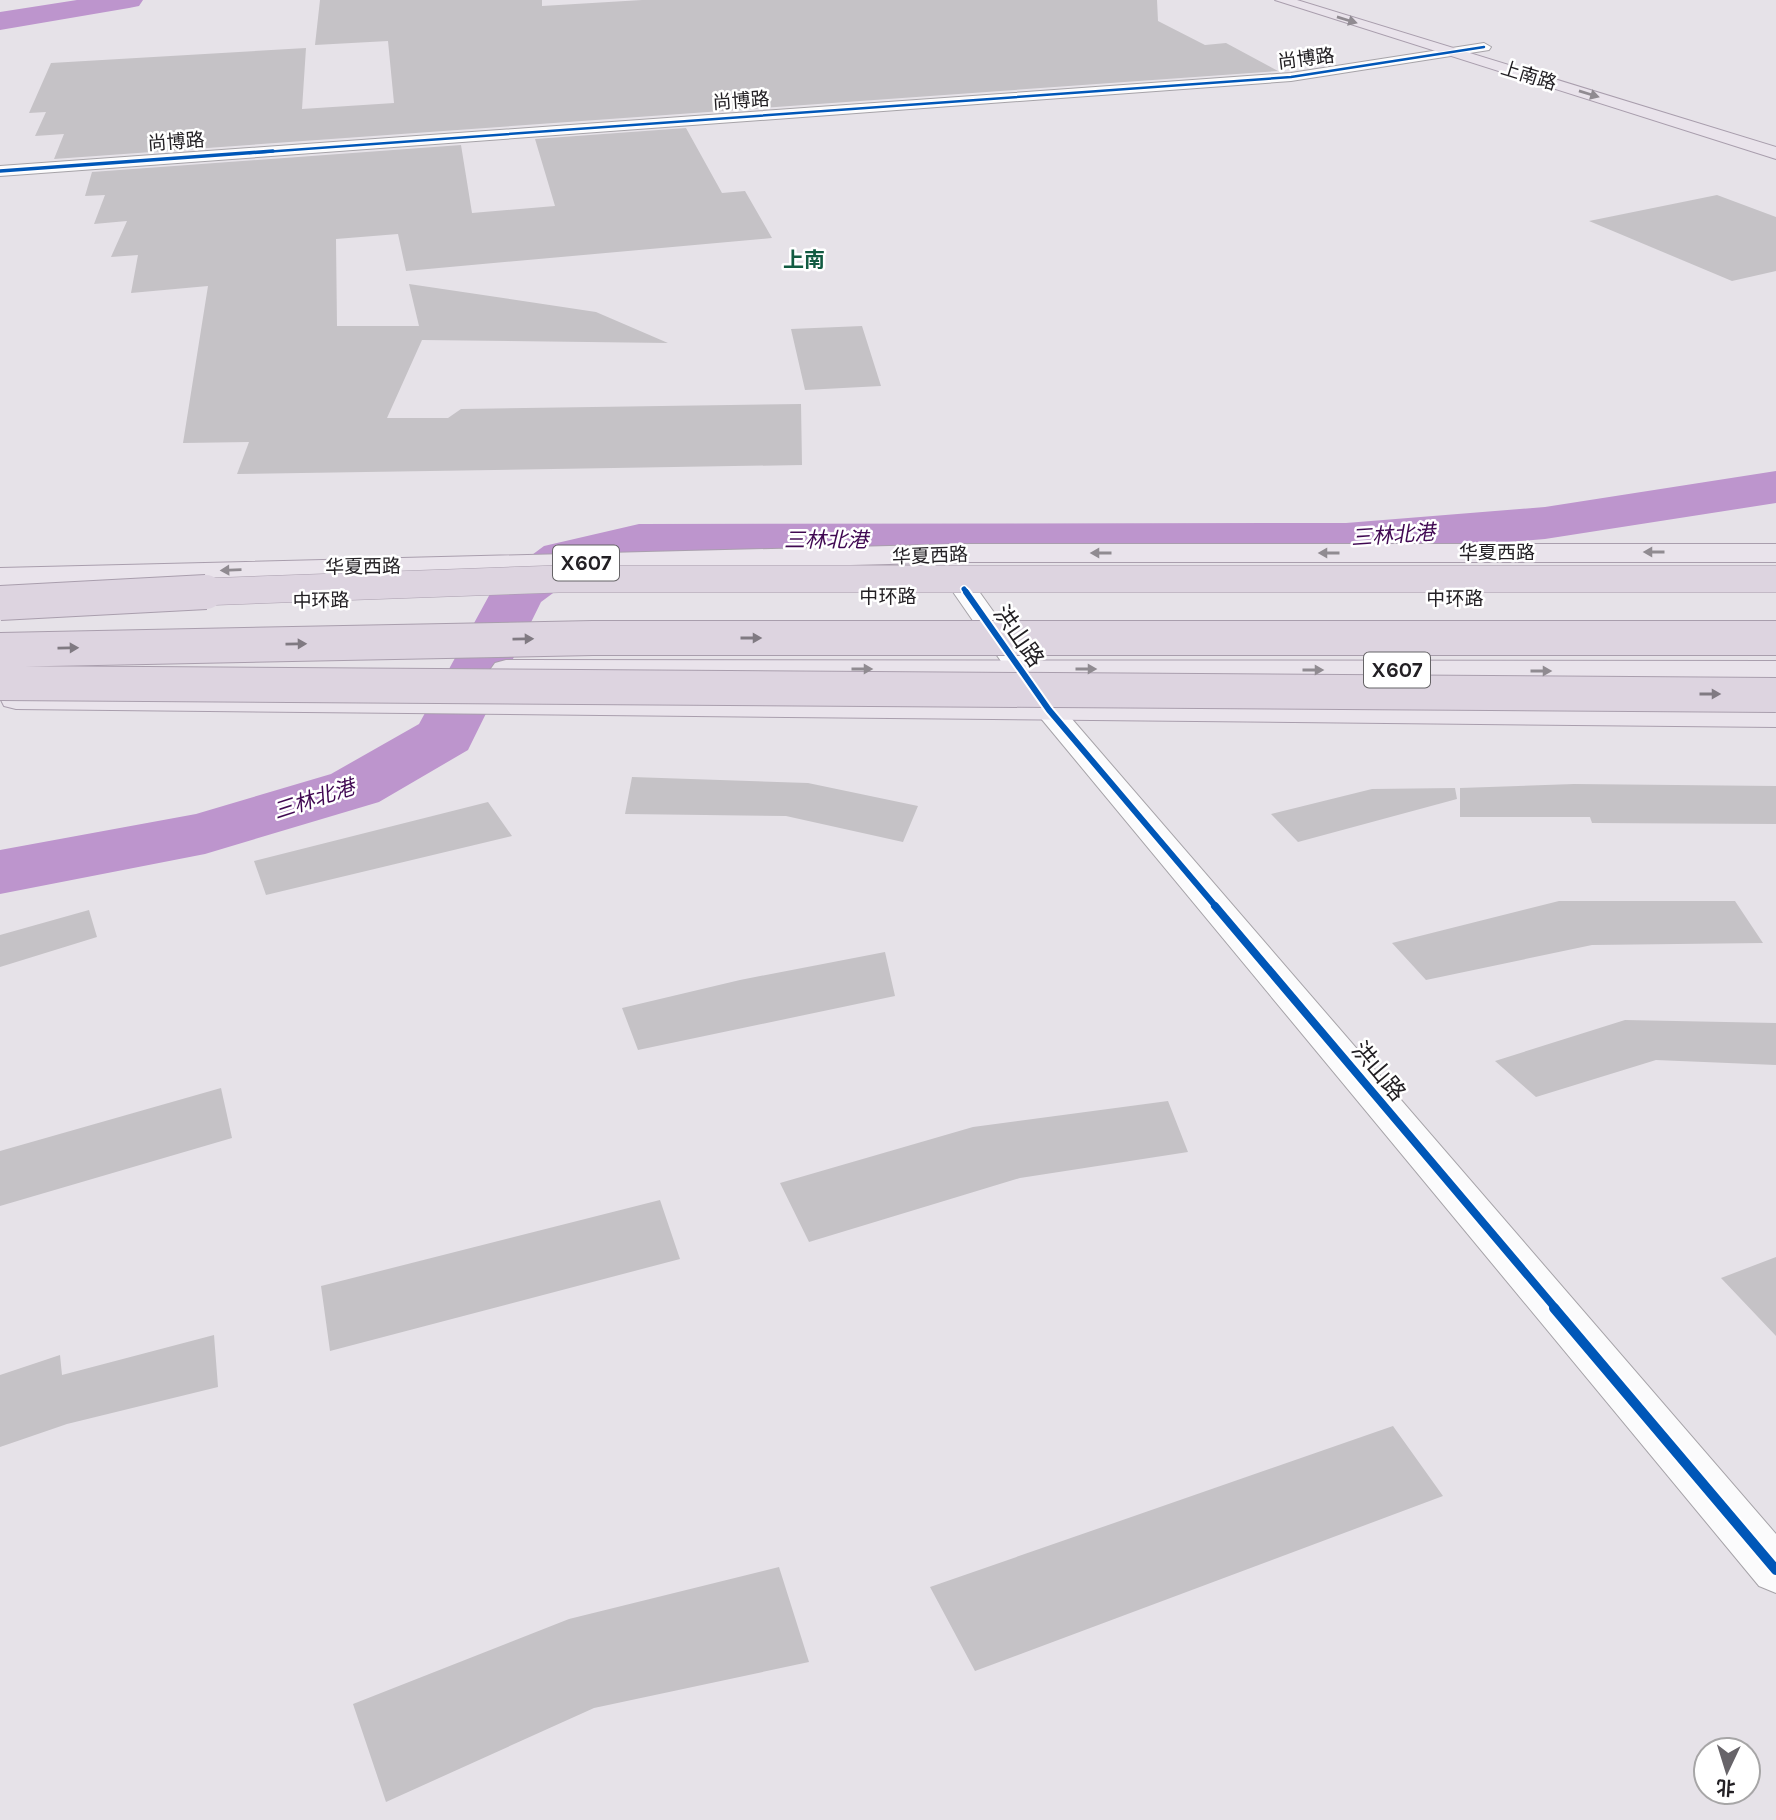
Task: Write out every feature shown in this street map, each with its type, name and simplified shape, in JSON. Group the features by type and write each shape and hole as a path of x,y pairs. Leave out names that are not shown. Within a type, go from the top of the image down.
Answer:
{"highway":[{"path":"0,605 237,590 558,579 1776,579"},
{"name":"中环路","path":"0,605 520,595 1776,598"},
{"name":"中环路","path":"0,650 593,638 1776,638"},
{"path":"0,684 1776,695"}],"main road":[{"name":"上南路","path":"1282,0 1776,153"},
{"name":"上南路","path":"1327,0 1776,135"},
{"name":"华夏西路","path":"0,577 969,553 1776,553"},
{"name":"华夏西路","path":"0,589 66,592 566,586 1776,591"},
{"name":"X607","path":"0,684 251,687 622,669 1776,671"},
{"path":"0,699 251,687 591,706 1776,717"}],"street":[{"name":"尚博路","path":"0,171 1291,77 1483,47"},
{"name":"洪山路","path":"964,589 1049,710 1776,1570"}],"building":[{"path":"320,0 542,0 542,6 642,0 1157,0 1158,21 1205,45 1226,43 1278,71 54,159 64,134 35,136 46,112 29,113 51,63 306,48 302,109 394,103 388,41 315,45"},
{"path":"686,128 722,193 745,191 772,238 406,271 398,234 336,239 337,326 419,326 409,284 596,312 668,343 422,340 387,418 448,418 461,409 801,404 802,465 237,474 249,442 183,443 208,286 131,293 138,255 111,257 127,221 94,224 105,195 85,196 92,172 461,145 472,213 555,206 535,139"},
{"path":"1717,195 1776,217 1776,271 1732,281 1589,221"},
{"path":"862,326 881,386 805,390 791,329"},
{"path":"632,777 808,783 918,806 903,842 786,816 625,814"},
{"path":"1574,784 1776,786 1776,824 1592,823 1590,817 1460,817 1460,788"},
{"path":"1455,788 1457,799 1298,842 1271,814 1372,789"},
{"path":"488,802 512,836 266,895 254,861"},
{"path":"1559,901 1735,901 1763,943 1592,945 1426,980 1392,943"},
{"path":"89,910 97,937 0,967 0,935"},
{"path":"885,952 895,996 638,1050 622,1008 740,980"},
{"path":"1625,1020 1776,1023 1776,1065 1656,1060 1536,1097 1495,1061"},
{"path":"221,1088 232,1138 0,1206 0,1151"},
{"path":"1168,1101 1188,1152 1020,1178 809,1242 780,1183 973,1127"},
{"path":"660,1200 680,1259 330,1351 321,1286"},
{"path":"1776,1257 1776,1336 1721,1278"},
{"path":"214,1335 218,1387 67,1424 0,1447 0,1375 60,1355 62,1375"},
{"path":"1393,1426 1443,1496 975,1671 930,1587"},
{"path":"779,1567 809,1662 594,1708 386,1802 353,1704 569,1619"}],"waterway":[{"path":"0,21 129,0"},
{"name":"三林北港","path":"0,872 205,833 355,788 445,736 517,593 564,558 639,540 1346,539 1545,523 1776,487"}],"cycle path":[{"path":"0,171 1291,77 1484,47"},
{"path":"964,589 1049,710 1776,1570"}],"district":[{"name":"上南","path":"804,260"}]}
